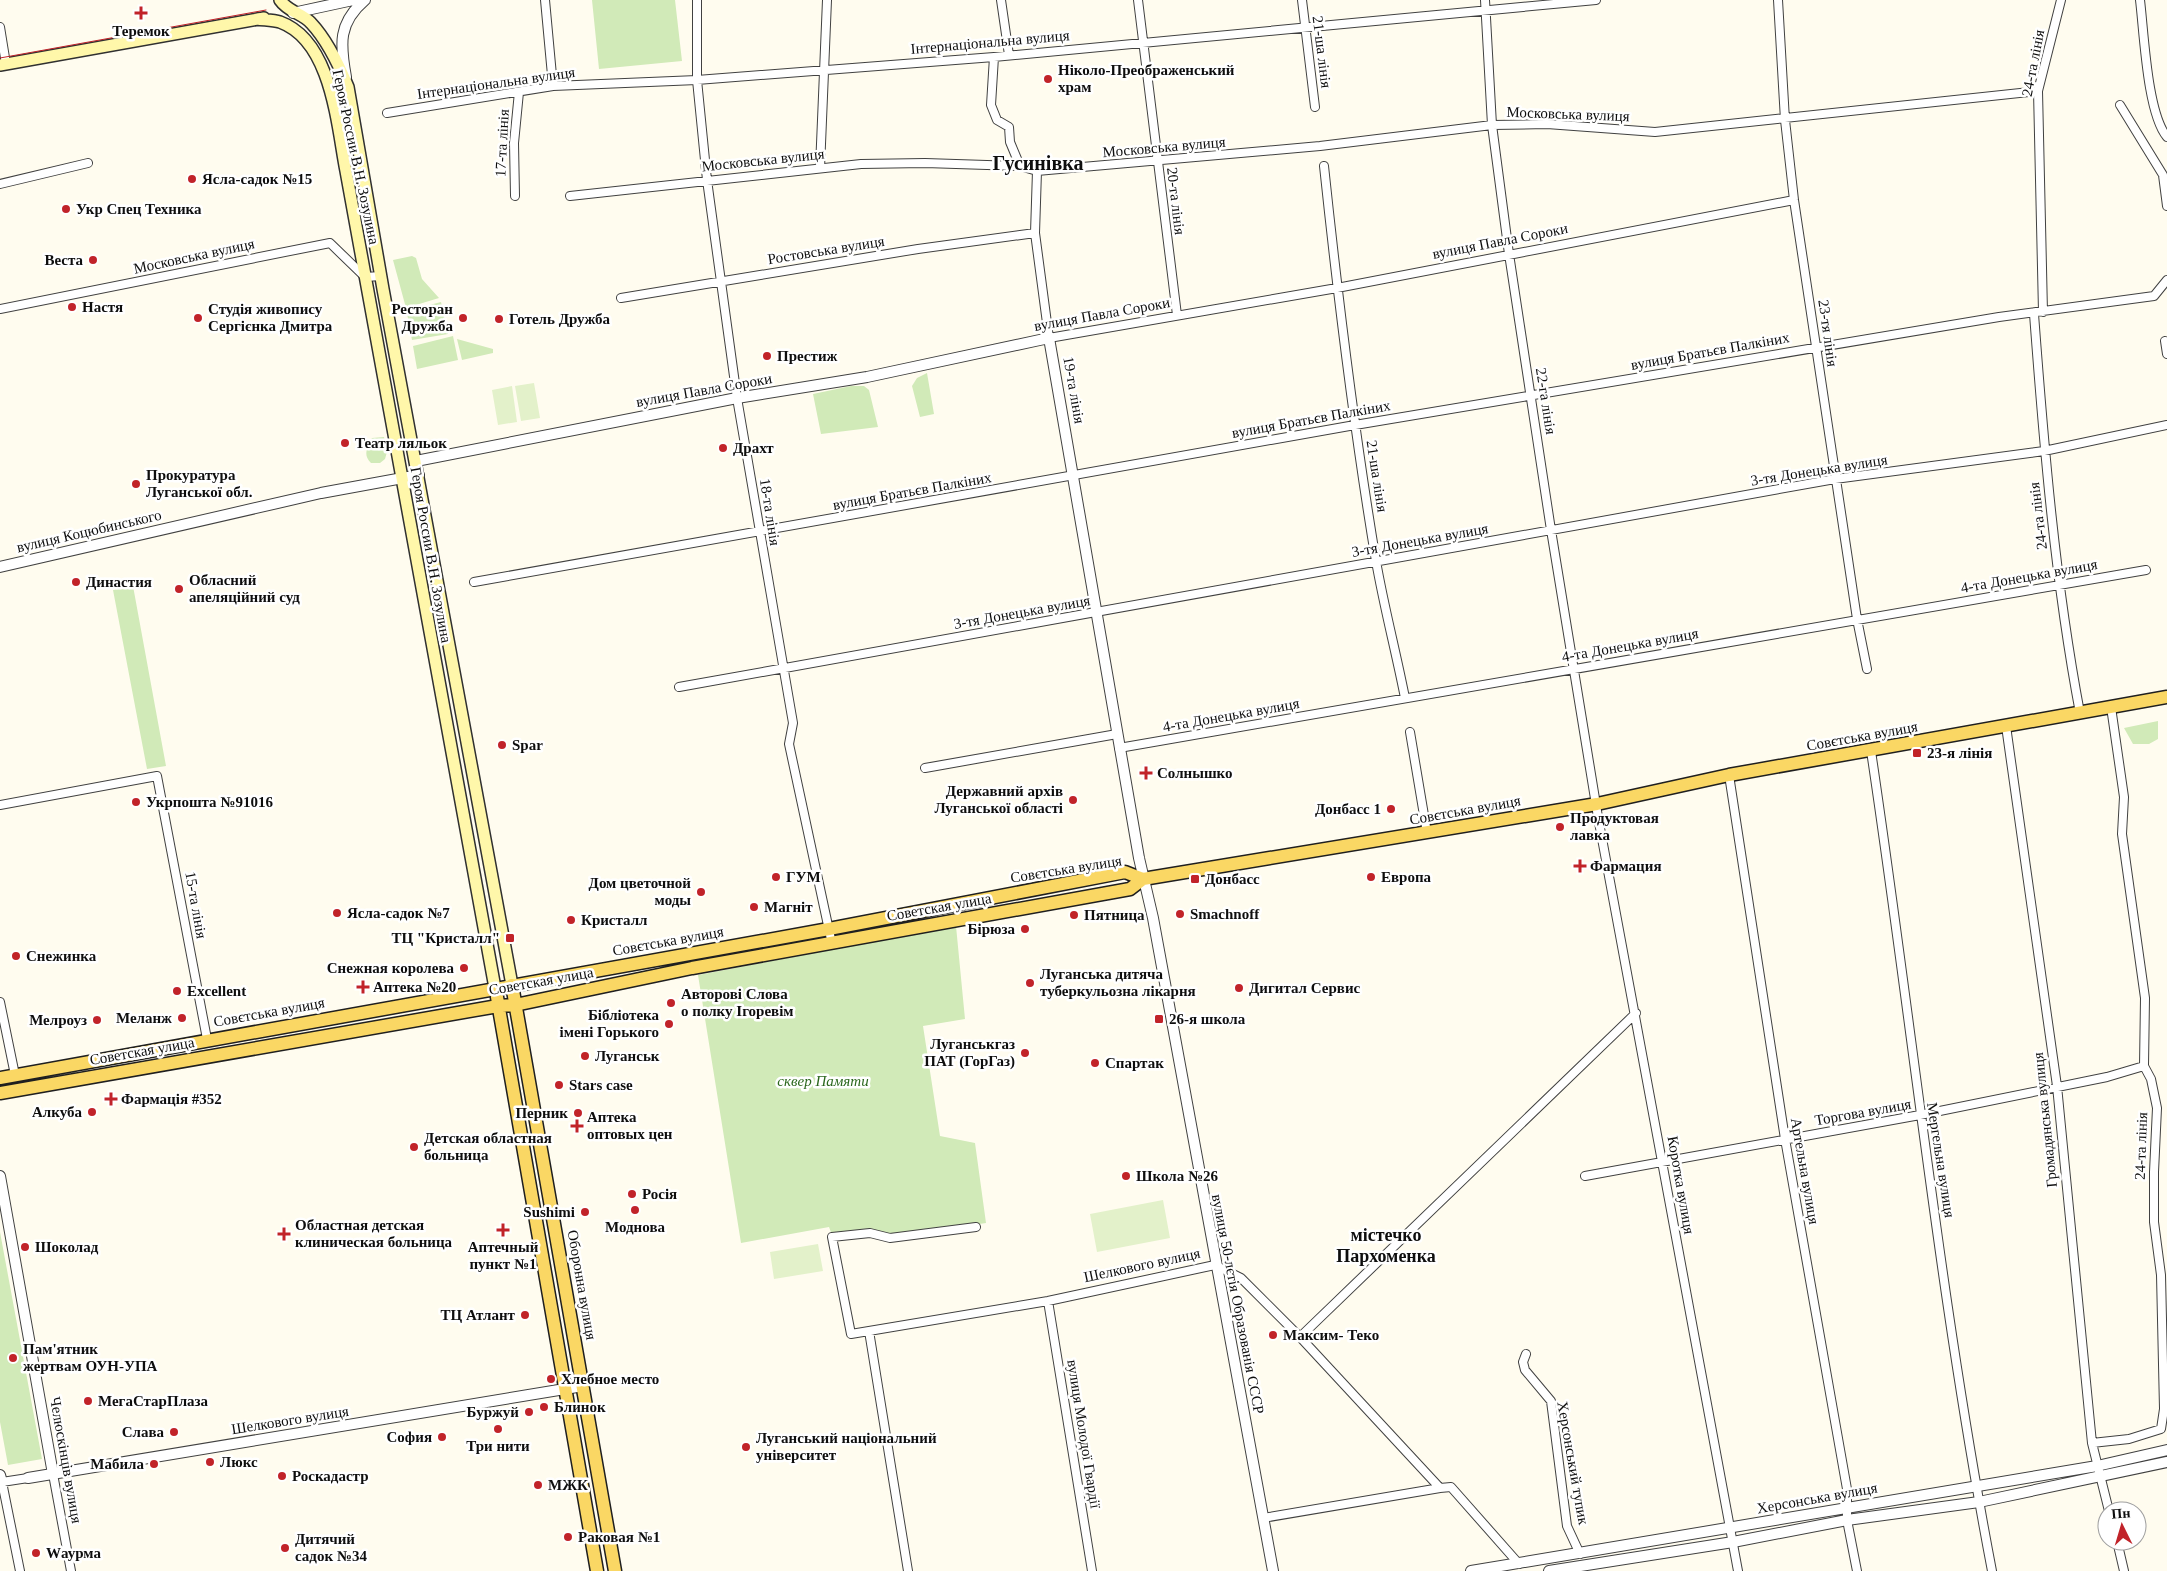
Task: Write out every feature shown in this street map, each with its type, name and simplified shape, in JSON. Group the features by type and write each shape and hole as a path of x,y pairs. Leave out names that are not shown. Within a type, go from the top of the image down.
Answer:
{"main road":[{"name":"Героя России В.Н. Зозулина","path":"280,0 293,13 303,16 319,33 337,60 348,87 512,985"},
{"path":"3,64 293,13"},
{"name":"Героя России В.Н. Зозулина","path":"257,19 278,22 298,33 309,44 324,70 365,277 496,988"},
{"name":"Совєтська вулиця","path":"0,1078 207,1039 829,929 1125,872 1143,879 1427,833 1596,804 1730,775 2167,697"},
{"name":"Советская улица","path":"0,1093 498,1006 515,1005 692,968 832,944 1130,888 1143,879"},
{"name":"Оборонна вулиця","path":"512,985 615,1571"},
{"path":"496,988 597,1571"}],"street":[{"path":"293,13 353,0"},
{"path":"348,87 342,52 345,25 350,14 364,0"},
{"path":"545,0 552,86"},
{"name":"18-та лінія","path":"697,0 697,80 707,180 737,398 793,723 789,744 832,944"},
{"path":"820,168 826,0"},
{"path":"1001,0 1009,55"},
{"name":"20-та лінія","path":"1138,0 1177,315"},
{"name":"21-ша лінія","path":"1302,0 1316,107"},
{"name":"22-га лінія","path":"1485,0 1492,125 1509,254 1551,530 1596,804"},
{"name":"Інтернаціональна вулиця","path":"387,113 552,86 697,80 994,57 1596,0"},
{"name":"23-тя лінія","path":"1778,0 1785,120 1794,200 1856,619 1867,669"},
{"name":"24-та лінія","path":"2043,312 2038,91 2061,0"},
{"path":"2140,0 2152,100 2163,132 2167,136"},
{"path":"0,27 3,64"},
{"path":"994,57 991,105 996,120 1009,127 1010,142 1020,166 1037,171"},
{"name":"Московська вулиця","path":"1037,171 1157,162 1320,146 1492,125 1548,124 1654,132 1785,120 2038,91"},
{"name":"17-та лінія","path":"515,196 514,143 519,92"},
{"path":"2120,105 2163,175 2167,206"},
{"path":"0,184 88,163"},
{"name":"Московська вулиця","path":"570,196 861,164 925,163 1020,166"},
{"name":"21-ша лінія","path":"1324,166 1337,288 1355,425 1377,562 1405,698"},
{"name":"19-та лінія","path":"1037,171 1035,233 1050,338 1119,748"},
{"name":"вулиця Павла Сороки","path":"416,461 737,398 867,377 1050,338 1337,288 1794,200"},
{"name":"Ростовська вулиця","path":"621,298 908,251 1035,233"},
{"name":"Московська вулиця","path":"0,309 330,243 365,277"},
{"path":"365,277 381,276"},
{"name":"вулиця Братьєв Палкіних","path":"474,582 1355,425 1999,317 2034,314 2154,296 2167,280"},
{"name":"24-та лінія","path":"2034,314 2044,451 2060,586 2080,713"},
{"path":"2165,341 2167,354"},
{"name":"3-тя Донецька вулиця","path":"678,687 1835,479 2044,451 2167,425"},
{"name":"вулиця Коцюбинського","path":"0,567 321,493 419,475"},
{"name":"4-та Донецька вулиця","path":"1119,748 2146,570"},
{"name":"24-та лінія","path":"2092,1443 2129,1439 2161,1429 2164,1410 2161,1275 2154,1222 2157,1108 2152,1079 2144,1066 2145,998 2122,834 2124,797 2111,707"},
{"name":"Громадянська вулиця","path":"2006,726 2057,1086 2092,1443 2107,1501"},
{"path":"1410,732 1427,833"},
{"path":"925,768 1117,734"},
{"name":"вулиця 50-лєтія Образованія СССР","path":"1119,748 1143,879 1153,918 1215,1265 1273,1571"},
{"name":"Мергельна вулиця","path":"1871,751 1920,1115 1979,1502 1992,1571"},
{"name":"Артельна вулиця","path":"1730,775 1785,1139 1847,1488 1847,1520 1857,1571"},
{"name":"15-та лінія","path":"0,805 157,776 207,1039"},
{"name":"Коротка вулиця","path":"1596,804 1738,1571"},
{"path":"0,1002 14,1075"},
{"path":"1300,1336 1636,1013"},
{"name":"Торгова вулиця","path":"1584,1176 1920,1115 2107,1077 2144,1066"},
{"name":"Челюскінців вулиця","path":"0,1176 70,1571"},
{"name":"Шелкового вулиця","path":"976,1227 890,1238 870,1233 832,1237 851,1334 1048,1301 1215,1265 1241,1278 1300,1336 1440,1488 1451,1487 1518,1564"},
{"name":"вулиця Молодої Гвардії","path":"1048,1301 1092,1571"},
{"path":"869,1331 908,1571"},
{"name":"Херсонський тупик","path":"1526,1354 1523,1362 1525,1370 1551,1401 1567,1526 1580,1554"},
{"name":"Шелкового вулиця","path":"1,1478 28,1478 583,1386"},
{"name":"Херсонська вулиця","path":"1471,1571 2097,1466 2167,1450"},
{"name":"Херсонська вулиця","path":"1549,1571 1733,1542 1847,1520 1979,1502 2101,1478 2167,1462"},
{"path":"1,1478 20,1571"},
{"path":"1263,1518 1440,1488"},
{"path":"2119,1551 2124,1571"}],"green space":[{"path":"592,0 675,0 682,61 599,69"},
{"path":"412,256 416,258 422,279 439,298 406,308 393,260"},
{"path":"441,302 448,334 412,340 407,313 410,310"},
{"path":"453,336 458,360 417,369 413,346"},
{"path":"457,339 493,349 493,353 462,360"},
{"path":"927,373 934,414 920,417 912,386 917,378"},
{"path":"534,383 540,418 521,421 515,386"},
{"path":"512,386 517,422 498,425 492,390"},
{"path":"851,386 864,386 869,390 878,427 821,434 813,394"},
{"path":"384,437 387,452 385,459 380,463 371,463 366,454 372,438"},
{"path":"133,586 166,766 147,769 113,590"},
{"path":"2158,721 2158,739 2149,744 2133,744 2124,728"},
{"name":"сквер Памяти","path":"956,926 965,1019 923,1026 940,1136 975,1143 986,1223 912,1234 832,1235 829,1227 741,1243 698,975"},
{"path":"1163,1200 1170,1238 1097,1252 1090,1214"},
{"path":"0,1232 42,1459 8,1465 0,1422"},
{"path":"818,1244 823,1271 774,1279 770,1252"}],"tram line":[{"path":"0,58 266,10"}],"place":[{"name":"Теремок","path":"141,13"},
{"name":"Ніколо-Преображенський храм","path":"1048,79"},
{"name":"Ясла-садок №15","path":"192,179"},
{"name":"Укр Спец Техника","path":"66,209"},
{"name":"Веста","path":"93,260"},
{"name":"Настя","path":"72,307"},
{"name":"Студія живопису Сергієнка Дмитра","path":"198,318"},
{"name":"Ресторан Дружба","path":"463,318"},
{"name":"Готель Дружба","path":"499,319"},
{"name":"Престиж","path":"767,356"},
{"name":"Театр ляльок","path":"345,443"},
{"name":"Драхт","path":"723,448"},
{"name":"Прокуратура Луганської обл.","path":"136,484"},
{"name":"Династия","path":"76,582"},
{"name":"Обласний апеляційний суд","path":"179,589"},
{"name":"Spar","path":"502,745"},
{"name":"23-я лінія","path":"1917,753"},
{"name":"Солнышко","path":"1146,773"},
{"name":"Державний архів Луганської області","path":"1073,800"},
{"name":"Укрпошта №91016","path":"136,802"},
{"name":"Донбасс 1","path":"1391,809"},
{"name":"Продуктовая лавка","path":"1560,827"},
{"name":"Фармация","path":"1580,866"},
{"name":"ГУМ","path":"776,877"},
{"name":"Европа","path":"1371,877"},
{"name":"Донбасс","path":"1195,879"},
{"name":"Дом цветочной моды","path":"701,892"},
{"name":"Магніт","path":"754,907"},
{"name":"Ясла-садок №7","path":"337,913"},
{"name":"Smachnoff","path":"1180,914"},
{"name":"Пятница","path":"1074,915"},
{"name":"Кристалл","path":"571,920"},
{"name":"Бірюза","path":"1025,929"},
{"name":"ТЦ \"Кристалл\"","path":"510,938"},
{"name":"Снежинка","path":"16,956"},
{"name":"Снежная королева","path":"464,968"},
{"name":"Луганська дитяча туберкульозна лікарня","path":"1030,983"},
{"name":"Аптека №20","path":"363,987"},
{"name":"Дигитал Сервис","path":"1239,988"},
{"name":"Excellent","path":"177,991"},
{"name":"Авторові Слова о полку Ігоревім","path":"671,1003"},
{"name":"Меланж","path":"182,1018"},
{"name":"26-я школа","path":"1159,1019"},
{"name":"Мелроуз","path":"97,1020"},
{"name":"Бібліотека імені Горького","path":"669,1024"},
{"name":"Луганськгаз ПАТ (ГорГаз)","path":"1025,1053"},
{"name":"Луганськ","path":"585,1056"},
{"name":"Спартак","path":"1095,1063"},
{"name":"Stars case","path":"559,1085"},
{"name":"Фармація #352","path":"111,1099"},
{"name":"Алкуба","path":"92,1112"},
{"name":"Перник","path":"578,1113"},
{"name":"Аптека оптовых цен","path":"577,1126"},
{"name":"Детская областная больница","path":"414,1147"},
{"name":"Школа №26","path":"1126,1176"},
{"name":"Росія","path":"632,1194"},
{"name":"Моднова","path":"635,1210"},
{"name":"Sushimi","path":"585,1212"},
{"name":"Аптечный пункт №1","path":"503,1230"},
{"name":"Областная детская клиническая больница","path":"284,1234"},
{"name":"Шоколад","path":"25,1247"},
{"name":"ТЦ Атлант","path":"525,1315"},
{"name":"Максим- Теко","path":"1273,1335"},
{"name":"Пам'ятник жертвам ОУН-УПА","path":"13,1358"},
{"name":"Хлебное место","path":"551,1379"},
{"name":"МегаСтарПлаза","path":"88,1401"},
{"name":"Блинок","path":"544,1407"},
{"name":"Буржуй","path":"529,1412"},
{"name":"Три нити","path":"498,1429"},
{"name":"Слава","path":"174,1432"},
{"name":"София","path":"442,1437"},
{"name":"Луганський національний університет","path":"746,1447"},
{"name":"Люкс","path":"210,1462"},
{"name":"Мабила","path":"154,1464"},
{"name":"Роскадастр","path":"282,1476"},
{"name":"МЖК","path":"538,1485"},
{"name":"Раковая №1","path":"568,1537"},
{"name":"Дитячий садок №34","path":"285,1548"},
{"name":"Wаурма","path":"36,1553"}],"district":[{"name":"Гусинівка","path":"1038,163"},
{"name":"містечко Пархоменка","path":"1386,1245"}]}
